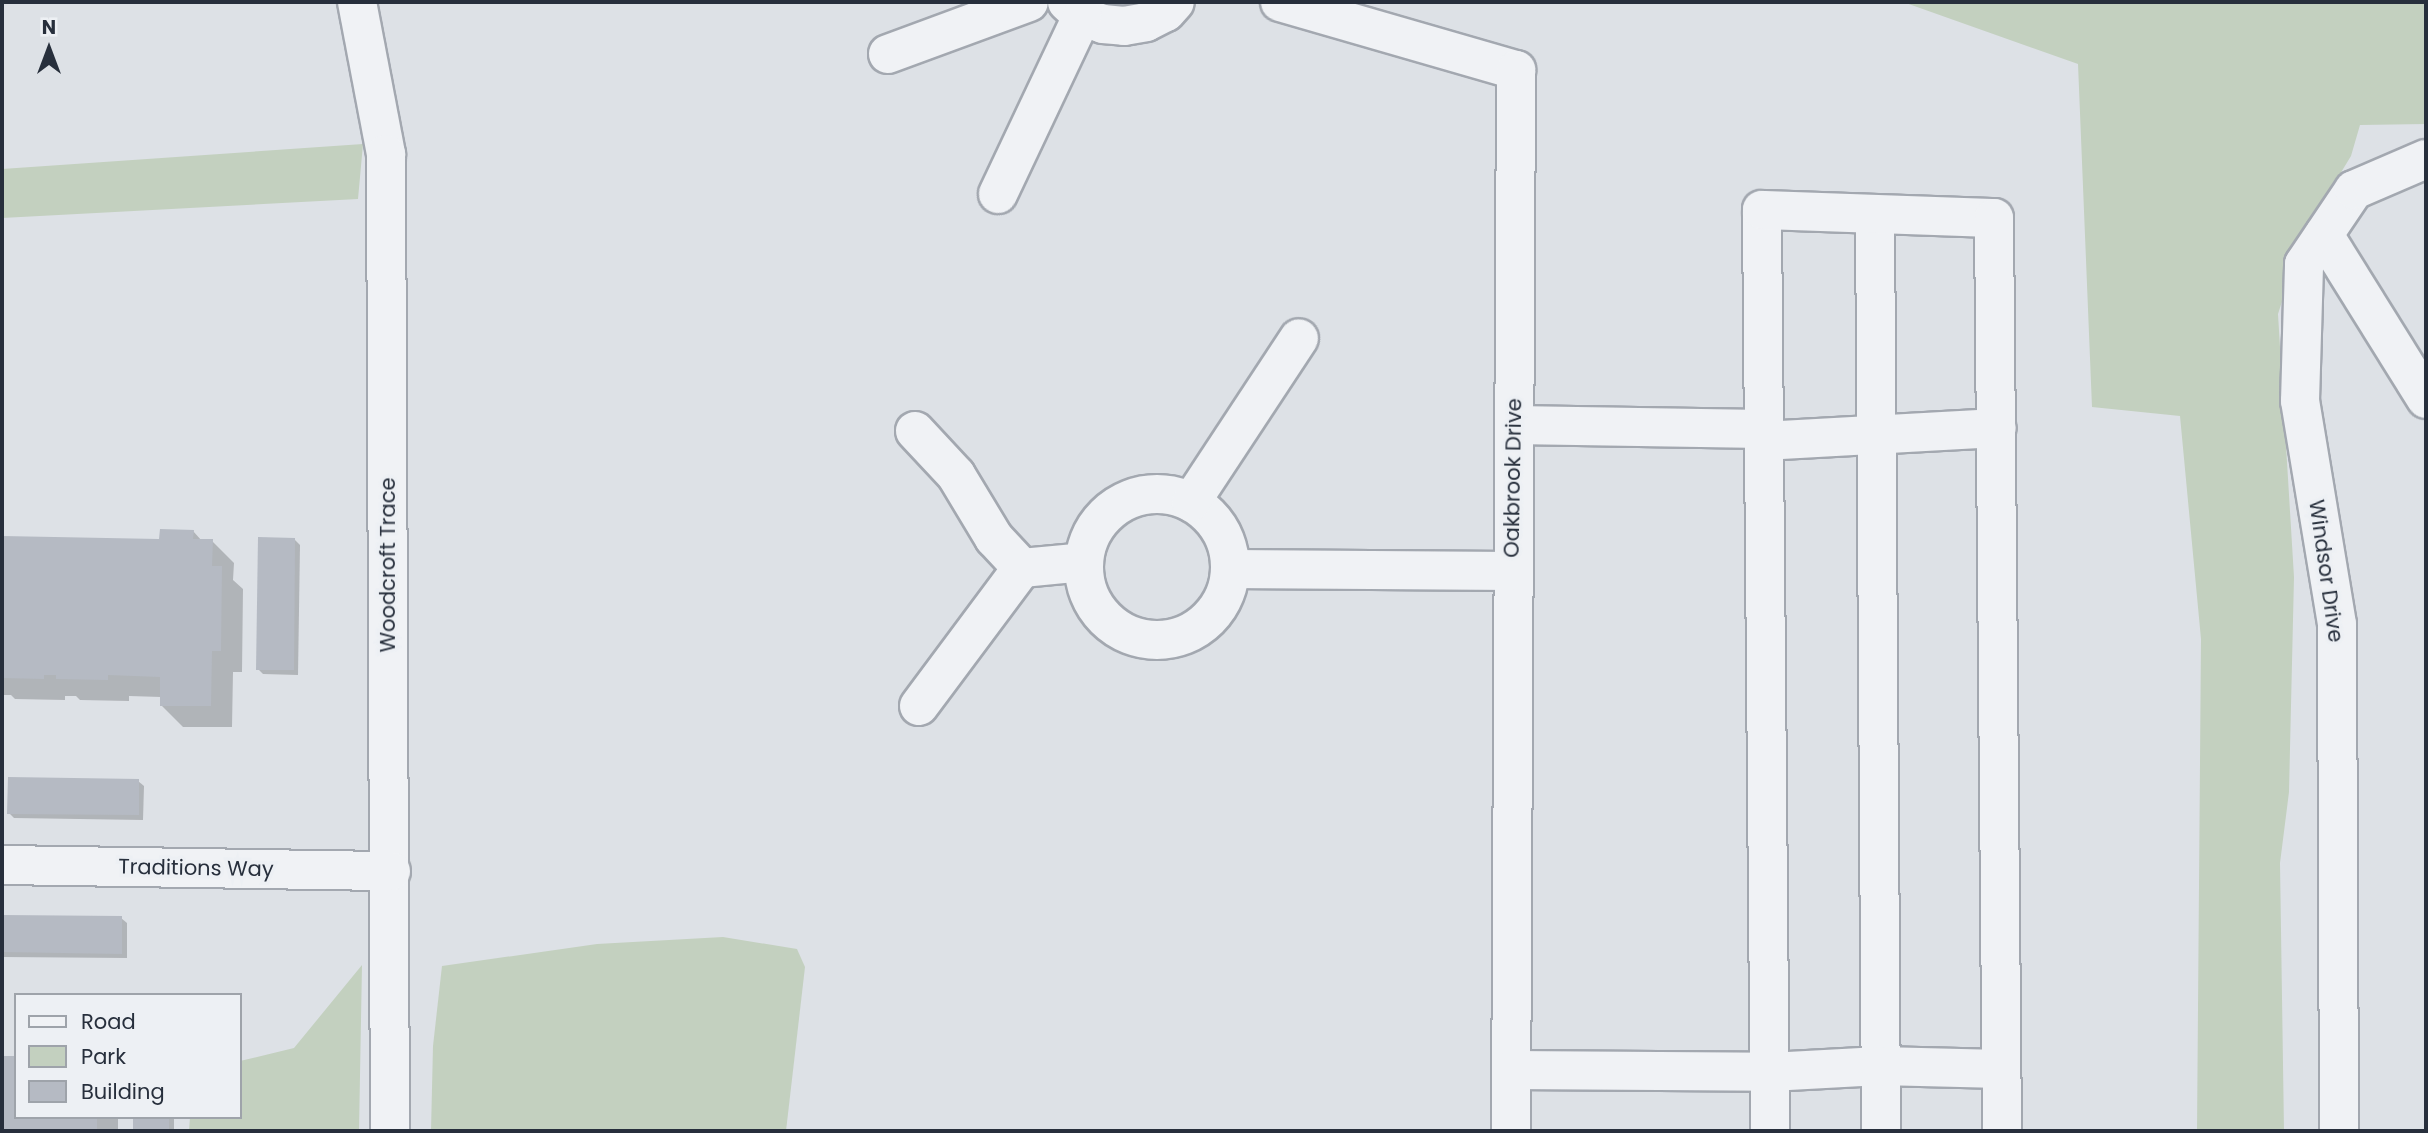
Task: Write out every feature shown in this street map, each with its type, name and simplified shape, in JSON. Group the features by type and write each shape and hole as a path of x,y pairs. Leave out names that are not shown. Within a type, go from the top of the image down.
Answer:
{"street":[{"name":"Woodcroft Trace","path":"356,2 386,154 390,1131"},
{"path":"888,54 1028,2"},
{"path":"998,194 1074,9 1103,24 1124,26 1146,22 1166,12 1175,2"},
{"name":"Oakbrook Drive","path":"1280,2 1516,70 1511,1131"},
{"name":"Windsor Drive","path":"2339,1131 2337,624 2300,401 2304,264 2354,190 2426,159"},
{"path":"1770,1131 1762,210 1994,218 2002,1131"},
{"path":"1875,215 1881,1131"},
{"path":"2324,235 2426,399"},
{"path":"1191,502 1299,338"},
{"path":"1514,425 1763,435 1876,436 1997,428"},
{"path":"915,430 956,475 994,538 1022,568"},
{"path":"1144,495 1168,495 1191,502 1208,514 1220,530 1228,549 1230,569 1220,602 1197,628 1176,637 1153,640 1130,635 1110,623 1095,606 1086,584 1084,562 1089,538 1102,518 1121,503 1144,495"},
{"path":"919,706 1022,568 1084,562"},
{"path":"1230,569 1512,571"},
{"name":"Traditions Way","path":"2,865 391,871"},
{"path":"1511,1070 1770,1072 1880,1066 2001,1069"}],"green space":[{"path":"1903,2 2426,2 2426,124 2360,125 2351,156 2304,233 2278,314 2294,577 2289,792 2280,863 2284,1131 2197,1131 2201,639 2180,416 2092,407 2078,64"},
{"path":"363,144 358,199 2,218 2,169"},
{"path":"723,937 797,949 805,967 786,1131 431,1131 433,1046 442,966 597,944"},
{"path":"362,965 359,1131 189,1131 190,1119 242,1119 242,1061 294,1048"}],"building":[{"path":"160,529 194,530 193,539 213,539 212,566 222,566 221,651 212,651 211,706 160,706 160,677 108,675 108,680 56,679 56,675 44,675 44,679 2,678 2,536 159,539"},
{"path":"258,537 295,538 294,670 256,670"},
{"path":"8,777 139,779 139,815 7,814"},
{"path":"2,915 122,916 122,954 2,952"},
{"path":"2,1056 14,1056 14,1119 97,1119 97,1131 2,1131"},
{"path":"133,1119 169,1119 169,1131 133,1131"}]}
